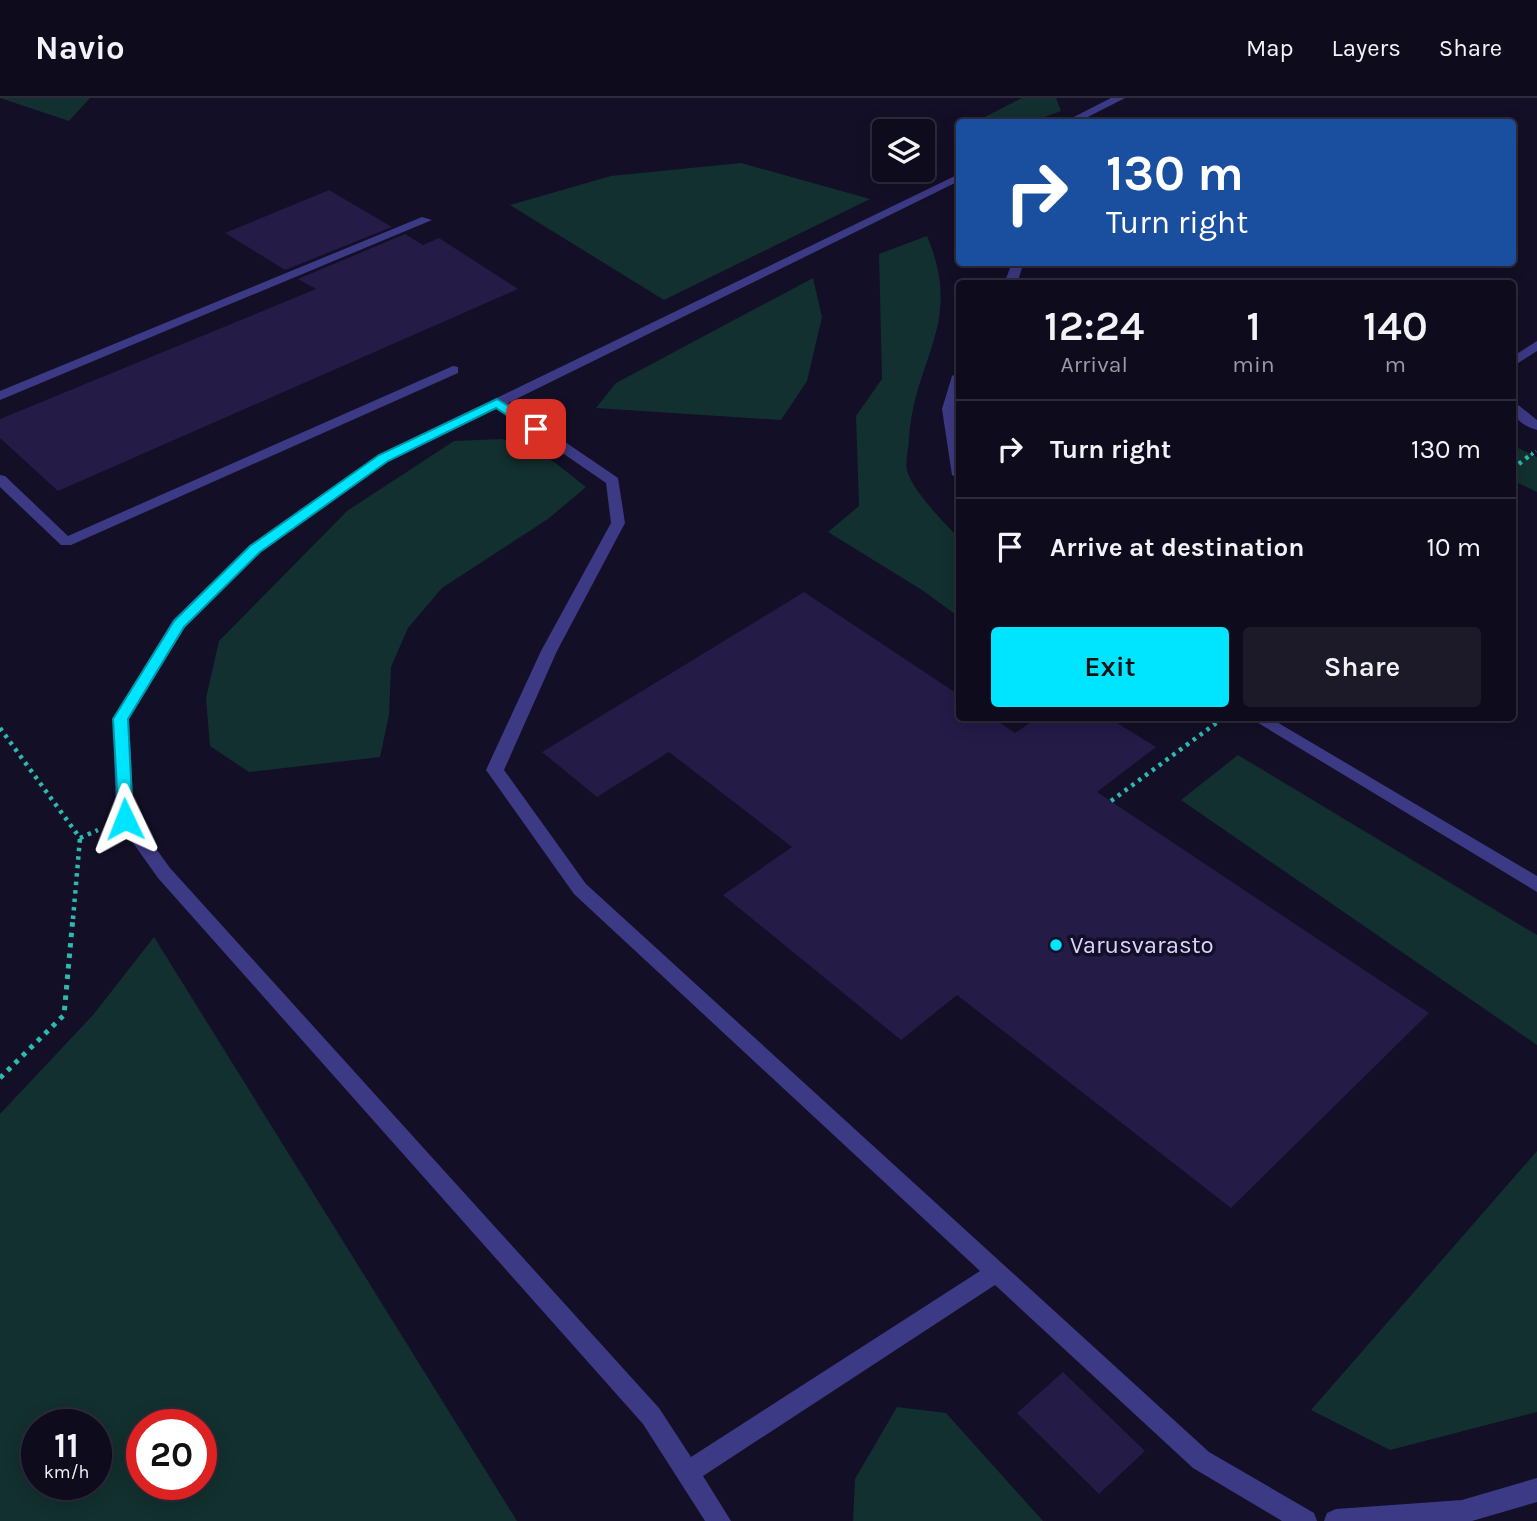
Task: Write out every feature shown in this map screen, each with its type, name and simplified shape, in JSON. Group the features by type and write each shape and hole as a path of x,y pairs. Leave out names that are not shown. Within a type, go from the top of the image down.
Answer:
{"lane":[{"path":"1076,119 1120,98"},
{"path":"719,1521 651,1416 164,873 125,819 121,719 179,624 255,549 384,458 954,185"},
{"path":"0,396 426,219"},
{"path":"1516,360 1537,345"},
{"path":"0,479 66,542 453,370"},
{"path":"956,386 949,409 956,455"},
{"path":"497,402 613,481 618,523 549,651 495,770 580,889 1201,1460 1305,1521"},
{"path":"1516,409 1521,416 1537,426"},
{"path":"1263,721 1537,885"},
{"path":"687,1473 997,1272"},
{"path":"1336,1521 1462,1512 1537,1490"}],"path":[{"path":"1516,466 1537,451"},
{"path":"1111,801 1219,721"},
{"path":"0,728 80,838 64,1015 0,1078"},
{"path":"80,838 125,819"}],"green space":[{"path":"0,98 90,98 69,121"},
{"path":"1022,98 1056,98 1061,111 1039,119 981,119"},
{"path":"741,163 870,199 664,300 510,205 611,176"},
{"path":"927,236 937,267 941,293 939,317 913,409 907,466 910,478 922,496 956,535 956,615 922,590 828,532 859,506 856,416 882,379 879,254"},
{"path":"813,278 822,317 807,381 781,420 596,408 616,383"},
{"path":"501,439 535,447 586,487 548,519 442,588 408,628 391,667 389,715 380,757 249,772 210,746 206,698 219,641 347,511 454,441"},
{"path":"1516,447 1537,457 1537,492 1516,482"},
{"path":"1238,755 1537,935 1537,1045 1181,800"},
{"path":"154,937 517,1521 0,1521 0,1114 93,1015"},
{"path":"1537,1151 1537,1412 1390,1450 1311,1410"},
{"path":"897,1407 946,1413 1043,1521 853,1521 855,1479"}],"building":[{"path":"329,190 392,227 285,270 225,233"},
{"path":"405,234 423,245 439,238 518,289 58,491 0,438 0,419 316,289 298,279"},
{"name":"Varusvarasto","path":"804,592 956,693 956,721 997,721 1015,733 1033,721 1114,721 1156,747 1097,792 1429,1013 1231,1208 957,995 901,1040 723,895 792,847 669,752 597,797 542,752"},
{"path":"1063,1372 1145,1451 1099,1494 1017,1413"}],"place":[{"name":"Varusvarasto","path":"1056,945"}],"route":[{"path":"125,819 121,719 179,624 255,549 384,458 497,402 536,429"}]}
